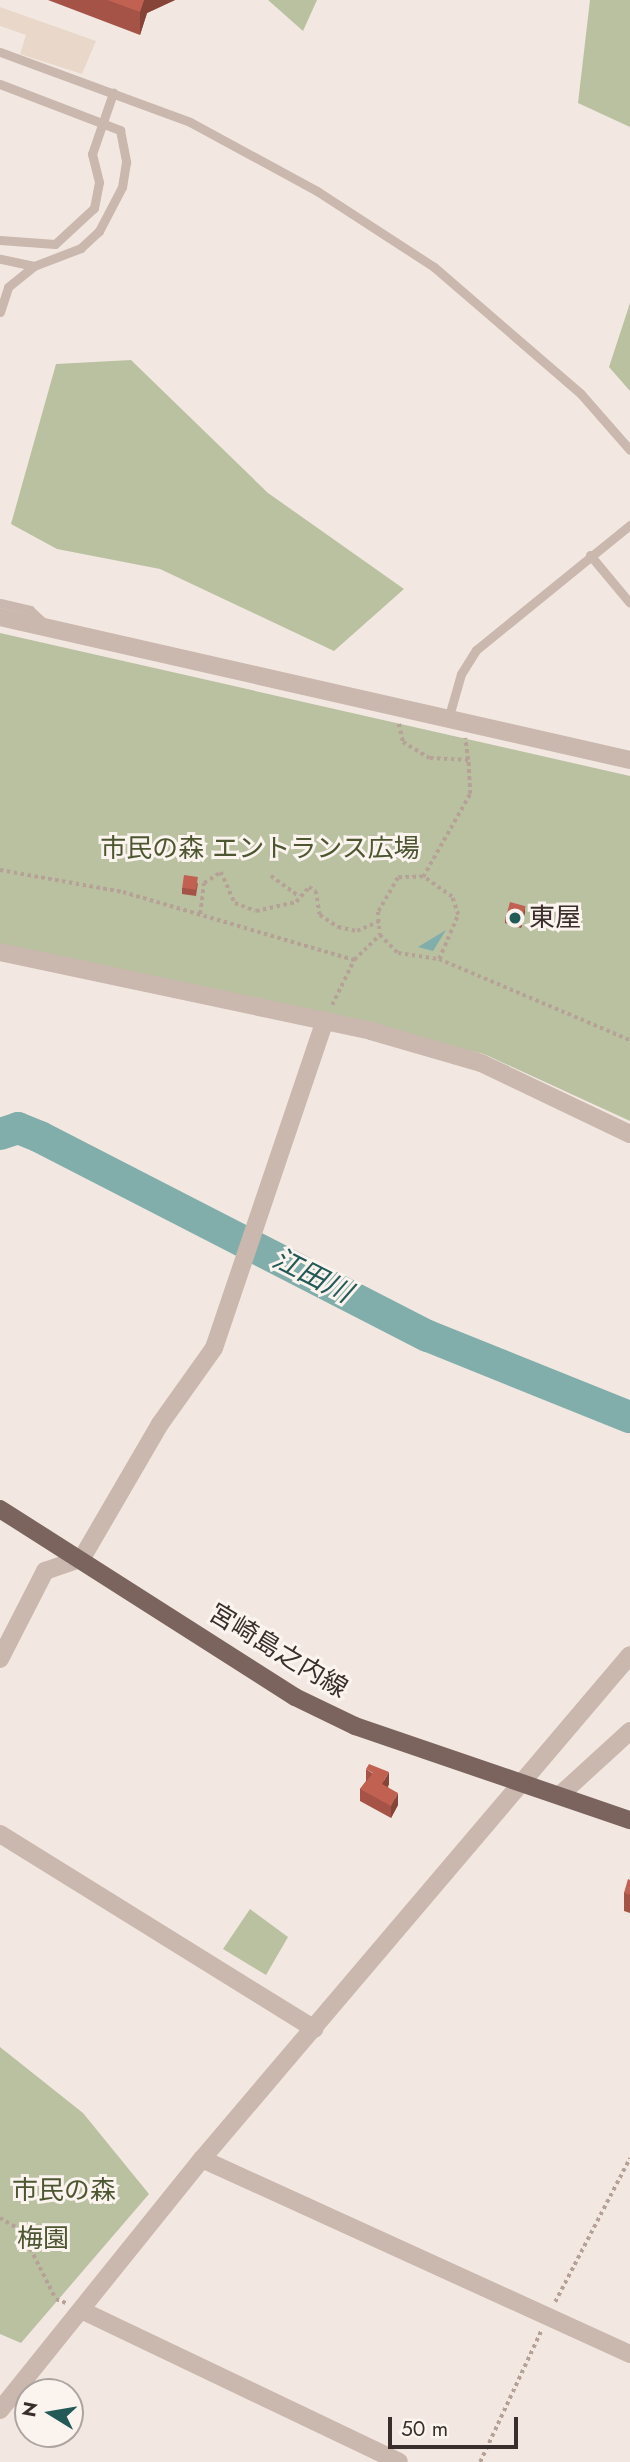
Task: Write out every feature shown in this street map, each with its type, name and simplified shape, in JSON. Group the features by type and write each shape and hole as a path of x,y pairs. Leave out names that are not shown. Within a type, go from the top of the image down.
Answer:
{"main road":[{"name":"宮崎島之内線","path":"0,1509 82,1558 295,1697 355,1726 630,1820"}],"street":[{"path":"0,617 449,716 630,760"},
{"path":"0,952 316,1023 325,1020 481,1063 630,1134"},
{"path":"0,1659 45,1570 82,1558 214,1348 261,1219 325,1020"},
{"path":"0,2410 202,2159 525,1783 630,1655"},
{"path":"560,1795 630,1731"},
{"path":"0,1834 315,2029"},
{"path":"202,2159 630,2354"},
{"path":"81,2310 399,2462"}],"lane":[{"path":"0,65 2,53 190,122 317,191 434,267 581,394 630,450"},
{"path":"0,84 120,130 125,146 122,187 99,231 81,248 34,266 8,287 0,312"},
{"path":"0,240 55,244 94,208 99,182 92,154 113,93"},
{"path":"0,259 34,266"},
{"path":"449,716 461,674 477,650 630,525"},
{"path":"590,555 630,603"},
{"path":"0,603 30,610 48,627"}],"path":[{"path":"398,722 403,742 430,758 468,760"},
{"path":"423,877 470,794 465,736"},
{"path":"0,870 123,892 354,960"},
{"path":"200,915 204,884 221,872 235,902 256,911 280,909 309,887 316,891 320,915 338,927 357,931 379,921"},
{"path":"271,876 299,896"},
{"path":"439,959 458,915 441,883 423,877 398,878 384,893 379,921 380,935 398,953 439,959 630,1040"},
{"path":"325,1020 354,960 380,935"},
{"path":"480,2462 547,2318 630,2158"},
{"path":"0,2218 21,2230 56,2299 81,2310"}],"green space":[{"path":"268,0 317,0 303,31"},
{"path":"590,0 630,0 630,127 578,103"},
{"path":"630,303 630,391 609,367"},
{"path":"131,360 268,493 404,589 334,651 160,569 57,549 11,524 56,364"},
{"name":"市民の森 エントランス広場","path":"0,633 630,776 630,1121 484,1054 0,952"},
{"path":"250,1909 288,1937 266,1975 223,1949"},
{"name":"市民の森","path":"0,2047 83,2113 149,2194 21,2343 0,2334"}],"shaded area":[{"path":"0,7 96,41 82,74 20,54 26,35 0,26"}],"water":[{"path":"446,930 433,951 418,947"}],"building":[{"path":"107,0 144,0 140,12"},
{"path":"184,875 198,877 196,890 182,888"},
{"path":"510,902 525,906 521,922 506,917"},
{"path":"369,1764 389,1772 382,1784 398,1793 391,1806 360,1789 373,1773 366,1769"},
{"path":"628,1879 630,1880 630,1895 624,1893"}],"waterway":[{"name":"江田川","path":"0,1134 18,1128 40,1137 428,1336 630,1417"}],"place":[{"name":"東屋","path":"515,918"}],"park label":[{"name":"梅園","path":"43,2239"}]}
